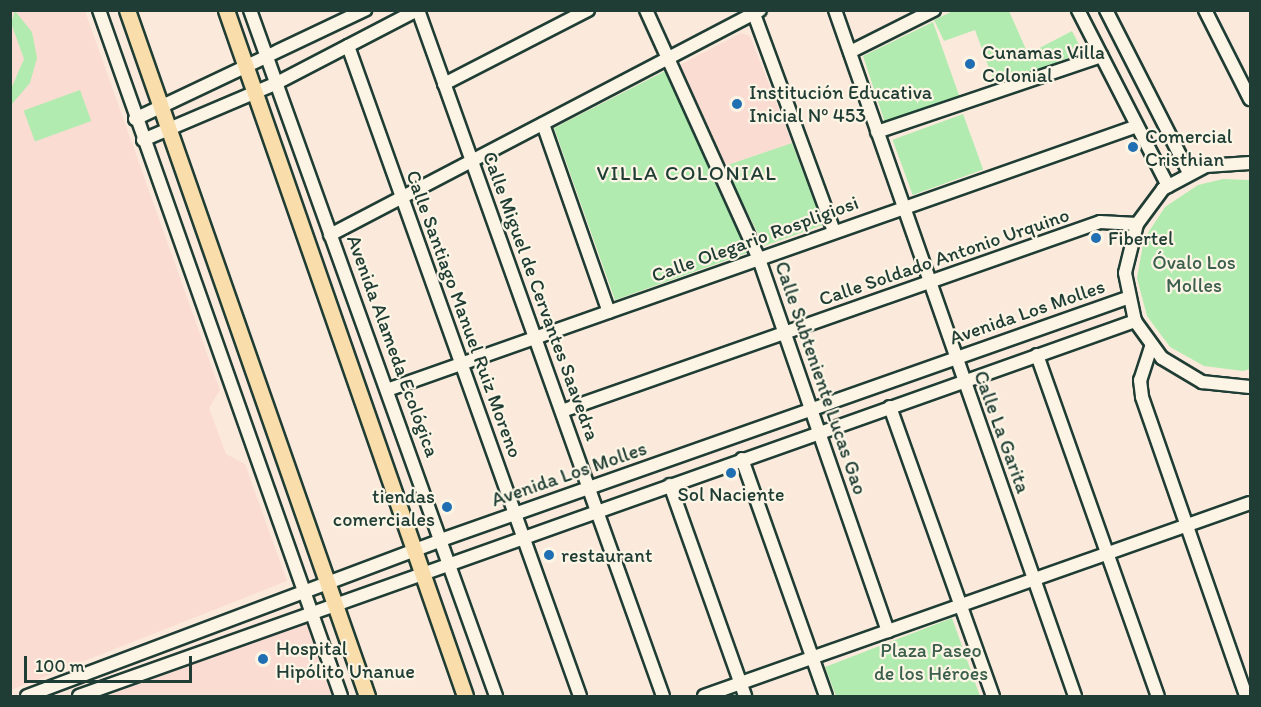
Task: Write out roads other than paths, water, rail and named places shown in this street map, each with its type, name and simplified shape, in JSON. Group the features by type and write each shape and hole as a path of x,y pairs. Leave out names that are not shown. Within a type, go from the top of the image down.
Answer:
{"main road":[{"path":"127,10 367,696"},
{"path":"226,10 420,573 465,696"}],"street":[{"path":"99,10 135,118 342,696"},
{"name":"Avenida Alameda Ecológica","path":"250,10 496,696"},
{"path":"135,118 267,61 365,10"},
{"path":"143,140 275,84 417,10"},
{"name":"Calle Miguel de Cervantes Saavedra","path":"417,10 663,696"},
{"path":"444,84 588,10"},
{"name":"Calle Subteniente Lucas Gao","path":"646,10 759,259 888,631"},
{"name":"Calle La Garita","path":"835,10 1075,696"},
{"path":"850,52 934,10"},
{"path":"1106,10 1189,173"},
{"path":"330,235 757,12 834,232"},
{"path":"1083,12 1102,56 1168,186"},
{"path":"1210,12 1249,93"},
{"name":"Calle Santiago Manuel Ruiz Moreno","path":"348,46 580,696"},
{"path":"877,132 1102,56"},
{"path":"543,124 609,312"},
{"name":"Calle Olegario Rospligiosi","path":"387,390 1137,126"},
{"path":"1251,163 1224,163 1189,173 1168,186 1137,224 1125,264 1127,298 1135,321 1151,347 1174,368 1202,382 1251,387"},
{"name":"Calle Soldado Antonio Urquino","path":"562,411 1100,222 1137,224"},
{"name":"Avenida Los Molles","path":"27,696 441,540 1127,298"},
{"path":"78,696 523,536 1135,321"},
{"path":"1151,347 1140,380 1142,397 1246,696"},
{"path":"1037,355 1158,696"},
{"path":"890,407 993,696"},
{"path":"742,459 826,696"},
{"path":"670,485 745,696"},
{"path":"704,696 1250,505"}],"place":[{"name":"Cunamas Villa Colonial","path":"970,64"},
{"name":"Institución Educativa Inicial Nº 453","path":"737,104"},
{"name":"Comercial Cristhian","path":"1133,147"},
{"name":"Fibertel","path":"1096,238"},
{"name":"Sol Naciente","path":"731,473"},
{"name":"tiendas comerciales","path":"447,507"},
{"name":"restaurant","path":"549,555"},
{"name":"Hospital Hipólito Unanue","path":"263,659"}],"district":[{"name":"VILLA COLONIAL","path":"687,173"}],"park label":[{"name":"Óvalo Los Molles","path":"1194,274"},
{"name":"Plaza Paseo de los Héroes","path":"931,662"}]}
